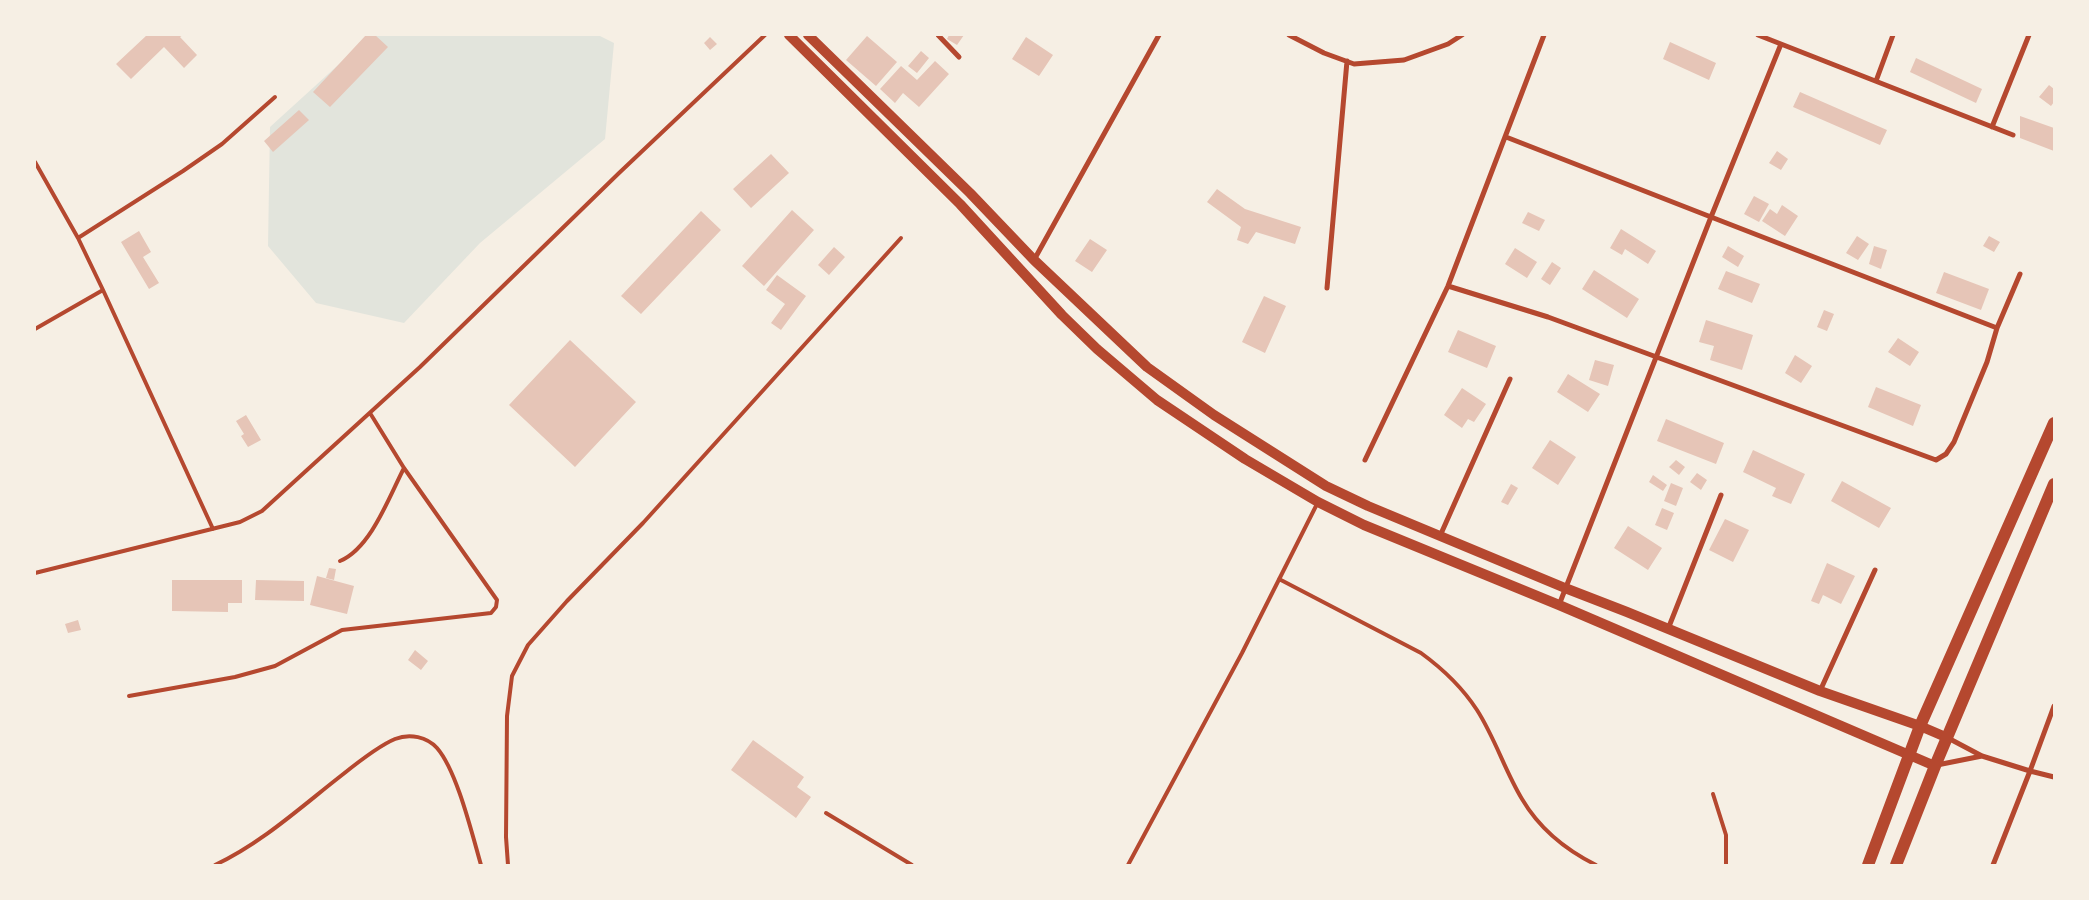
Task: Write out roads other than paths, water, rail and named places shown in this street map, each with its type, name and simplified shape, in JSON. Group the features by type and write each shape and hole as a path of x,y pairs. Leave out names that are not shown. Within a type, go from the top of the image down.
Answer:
{"highway":[{"path":"1868,865 1920,726 2054,423"},
{"path":"1896,865 1935,766 2054,484"}],"main road":[{"path":"789,35 960,204 1062,315 1097,349 1157,400 1284,483 1318,502 1417,547 1559,605 1935,766"},
{"path":"808,35 970,193 1034,260 1147,367 1214,415 1326,486 1565,588 1820,691 1920,726 1948,738"}],"street":[{"path":"938,35 959,58"},
{"path":"1034,260 1159,35"},
{"path":"1290,35 1324,53 1354,64 1404,60 1448,44 1462,35"},
{"path":"1366,460 1448,286 1544,35"},
{"path":"1758,35 1992,128 2012,134"},
{"path":"1876,81 1893,35"},
{"path":"1992,128 2029,35"},
{"path":"1559,605 1781,44"},
{"path":"1327,288 1347,61"},
{"path":"1506,137 1997,328"},
{"path":"1448,286 1548,317 1936,460 1946,454 1954,442 1987,362 1997,328 2020,274"},
{"path":"1440,536 1510,379"},
{"path":"1668,629 1721,495"},
{"path":"1820,691 1875,570"},
{"path":"1993,865 2054,706"},
{"path":"1948,738 1982,756 2054,778"},
{"path":"1935,766 1982,756"}],"lane":[{"path":"35,573 240,522 262,511 370,413 765,35"},
{"path":"78,238 222,144 275,96"},
{"path":"35,162 78,238 213,529"},
{"path":"508,865 506,837 507,716 512,676 528,645 567,601 643,523 901,238"},
{"path":"35,329 103,290"},
{"path":"129,696 235,677 275,666 342,630 491,613 496,607 497,600 404,468 370,413"},
{"path":"340,561 355,553 366,540 404,468"},
{"path":"1128,865 1280,579 1318,502"},
{"path":"1280,579 1420,653 1441,668 1463,690 1478,711 1522,799 1535,818 1552,836 1579,856 1596,865"},
{"path":"215,865 233,857 256,841 356,764 396,739 412,735 426,740 436,747 445,758 462,800 481,865"},
{"path":"1713,794 1726,834 1726,865"},
{"path":"826,813 912,865"}]}
